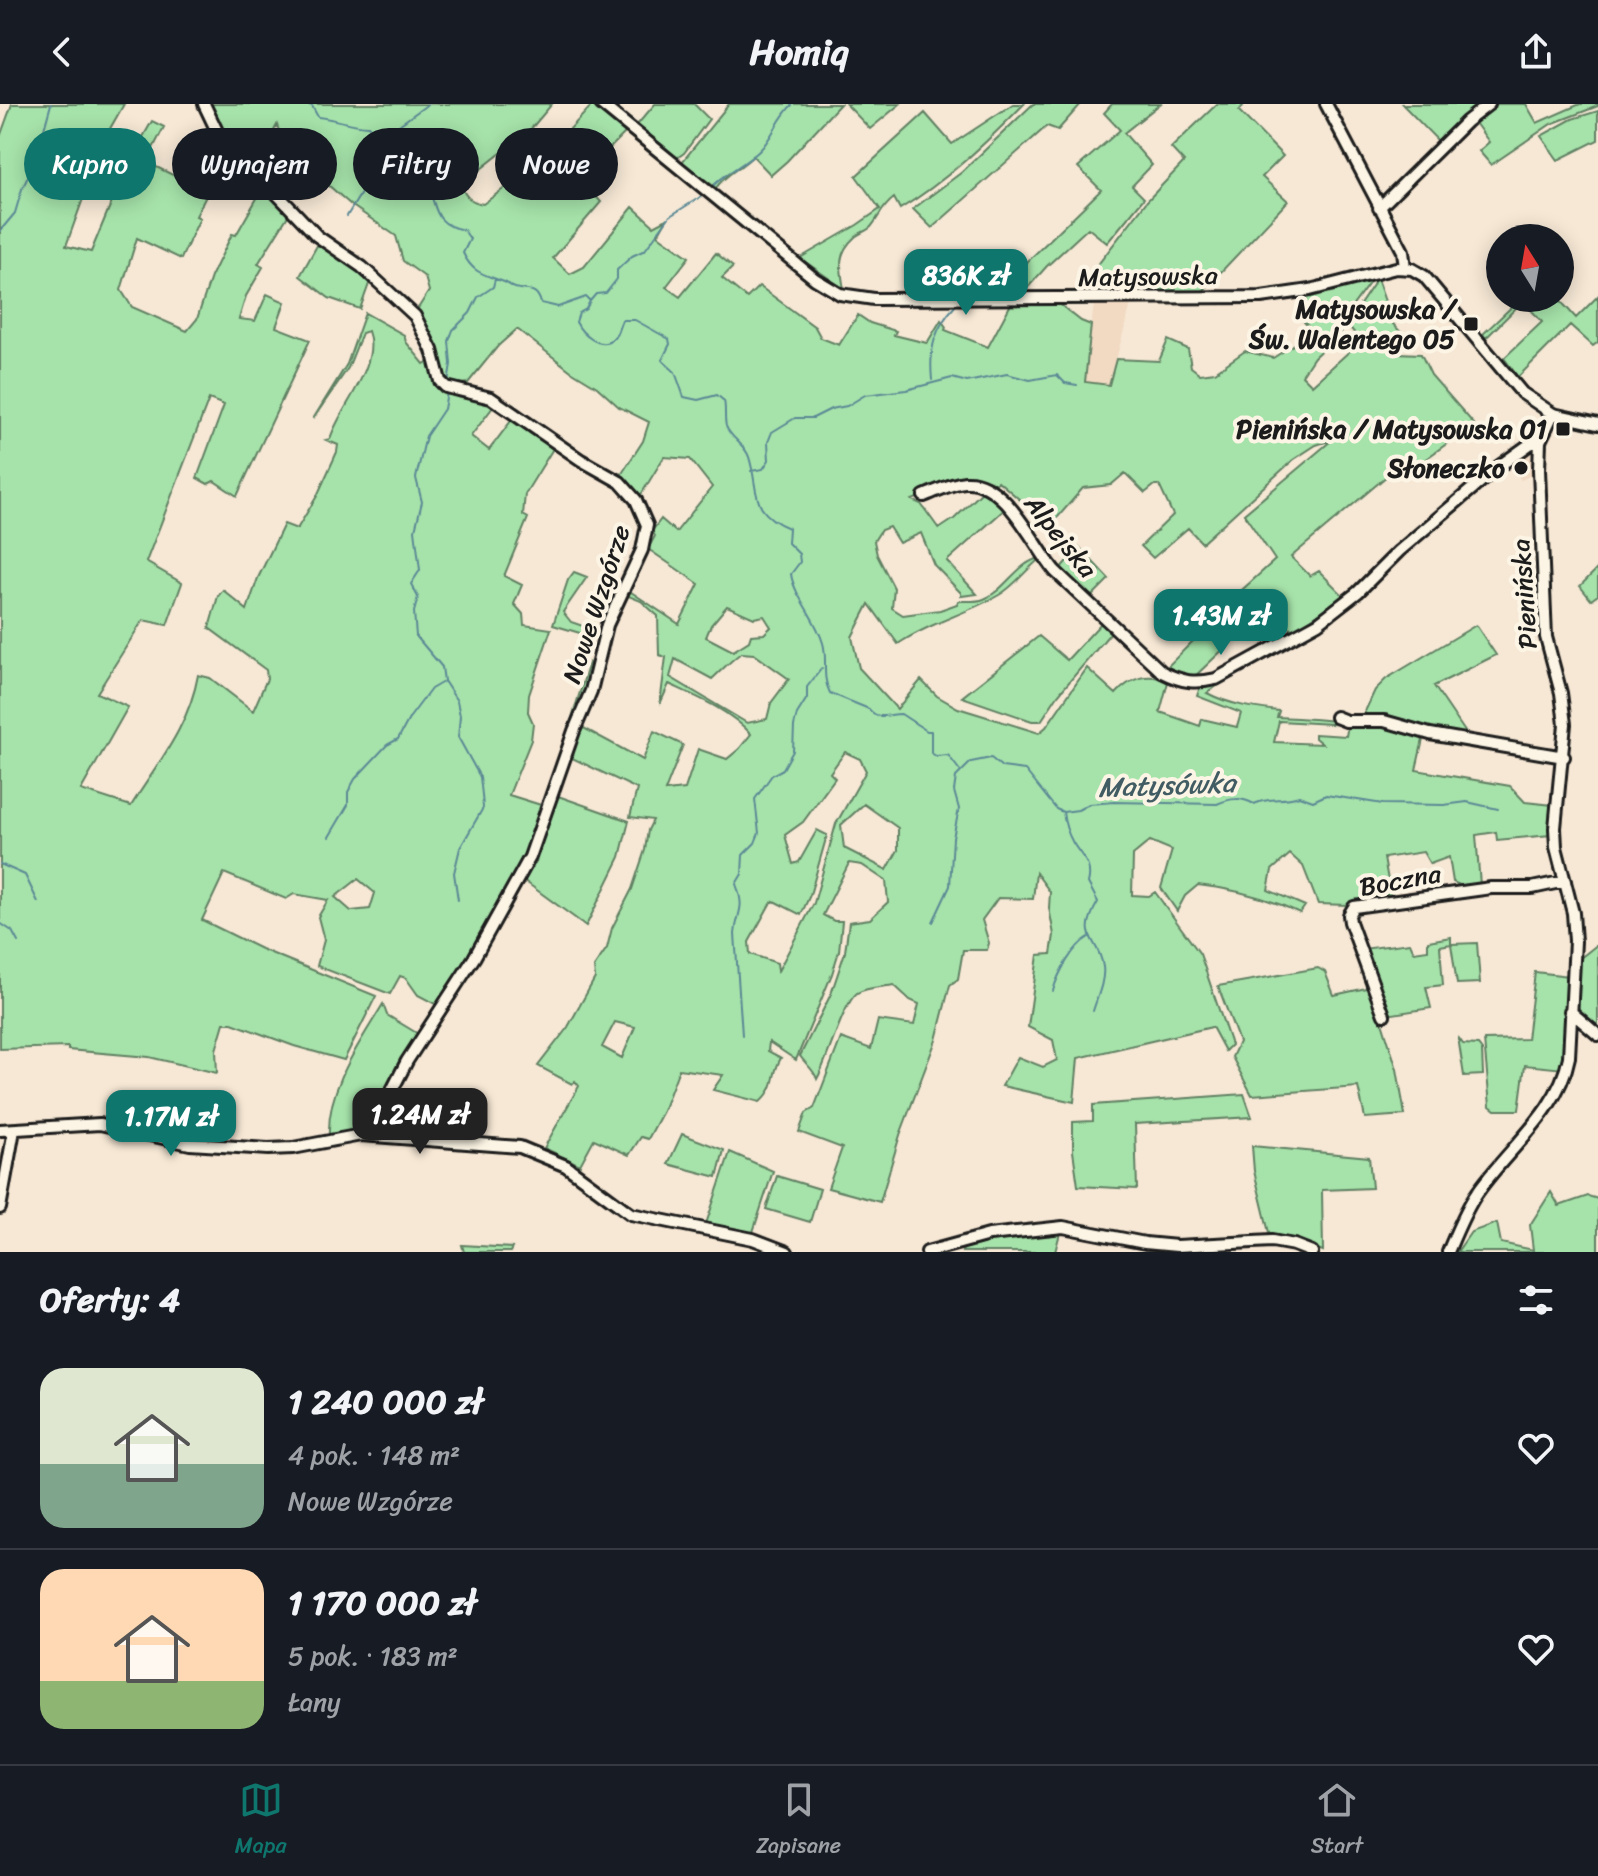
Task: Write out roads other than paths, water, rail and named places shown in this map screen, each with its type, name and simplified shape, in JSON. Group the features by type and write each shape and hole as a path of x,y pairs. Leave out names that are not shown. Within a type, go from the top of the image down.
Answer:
{"street":[{"name":"Nowe Wzgórze","path":"204,104 224,146 258,174 317,236 362,267 415,316 432,350 440,381 446,387 491,398 581,460 620,482 636,500 647,525 642,550 607,625 591,691 530,857 474,958 407,1061 373,1136"},
{"name":"Matysowska","path":"601,104 815,279 832,291 849,297 920,300 1261,297 1310,290 1405,268"},
{"path":"1326,104 1405,257 1405,268 1424,276 1522,393 1553,414 1598,424"},
{"path":"1379,208 1467,121 1489,104"},
{"name":"Pienińska","path":"1448,1252 1476,1194 1555,1097 1569,1057 1575,941 1573,913 1556,847 1555,828 1565,724 1561,693 1546,637 1540,441 1553,414"},
{"name":"Alpejska","path":"924,496 961,482 972,482 993,492 1018,516 1055,571 1162,672 1198,683 1216,679 1318,623 1358,592 1418,534 1498,467 1530,444 1540,441"},
{"path":"1336,717 1346,721 1384,721 1430,734 1564,757"},
{"name":"Boczna","path":"1384,1015 1350,922 1349,915 1354,907 1491,888 1532,888 1565,881"},
{"path":"1570,1011 1598,1035"},
{"path":"0,1130 100,1124 190,1144 268,1149 293,1148 346,1136 520,1147 566,1166 631,1214 753,1239 787,1252"},
{"path":"0,1208 14,1130"},
{"path":"927,1252 989,1235 1063,1227 1145,1243 1177,1246 1272,1241 1312,1252"}],"waterway":[{"path":"0,231 15,213 35,162 51,104"},
{"name":"Matysówka","path":"306,104 312,106 318,117 368,126 393,150 398,172 423,183 444,222 464,230 470,239 463,253 480,272 534,292 541,303 558,307 586,297 590,301 586,309 579,313 576,322 592,340 609,342 617,334 622,320 635,320 669,339 670,344 662,360 675,372 684,397 698,400 717,395 724,401 726,426 747,452 761,507 776,522 789,528 788,543 799,554 800,562 791,574 823,643 830,693 876,715 901,714 931,731 931,753 948,755 961,772 971,762 991,758 1002,767 1025,770 1056,809 1063,812 1078,810 1089,804 1114,802 1217,804 1236,799 1254,804 1299,796 1313,801 1326,795 1383,804 1444,805 1467,802 1498,809"},
{"path":"395,128 428,104"},
{"path":"711,188 760,150 793,104"},
{"path":"590,301 596,294 606,293 617,279 617,270 632,256 645,250 670,216 702,196"},
{"path":"347,216 357,200"},
{"path":"448,382 451,364 449,341 453,330 470,313 478,297 493,287 495,279"},
{"path":"932,380 931,358 935,340 943,322 956,305"},
{"path":"751,471 763,469 769,460 768,442 772,432 795,418 813,418 831,409 847,406 865,395 906,390 952,378 967,382 1007,374 1030,380 1057,375 1065,383 1077,385"},
{"path":"447,392 444,409 426,436 416,478 422,502 415,530 420,570 411,584 418,597 414,612 416,636 442,667 444,681 457,701 460,716 458,737 480,777 483,808 460,848 454,873 458,900"},
{"path":"742,1035 735,934 741,905 736,884 742,874 743,855 755,843 759,833 755,799 772,775 783,769 793,751 797,714 807,698 807,687 822,668"},
{"path":"329,837 348,805 348,792 355,779 387,745 398,739 431,689 443,682"},
{"path":"933,922 950,886 953,838 959,809 954,791 956,777 961,772"},
{"path":"1063,812 1071,839 1088,866 1088,883 1098,902 1089,931 1101,957 1103,972 1093,1011"},
{"path":"0,864 25,875 38,902"},
{"path":"0,923 12,931 18,942"},
{"path":"1053,991 1067,961 1089,937"}],"place":[{"name":"Matysowska / Św. Walentego 05","path":"1471,324"},
{"name":"Pienińska / Matysowska 01","path":"1563,429"},
{"name":"Słoneczko","path":"1521,468"}]}
